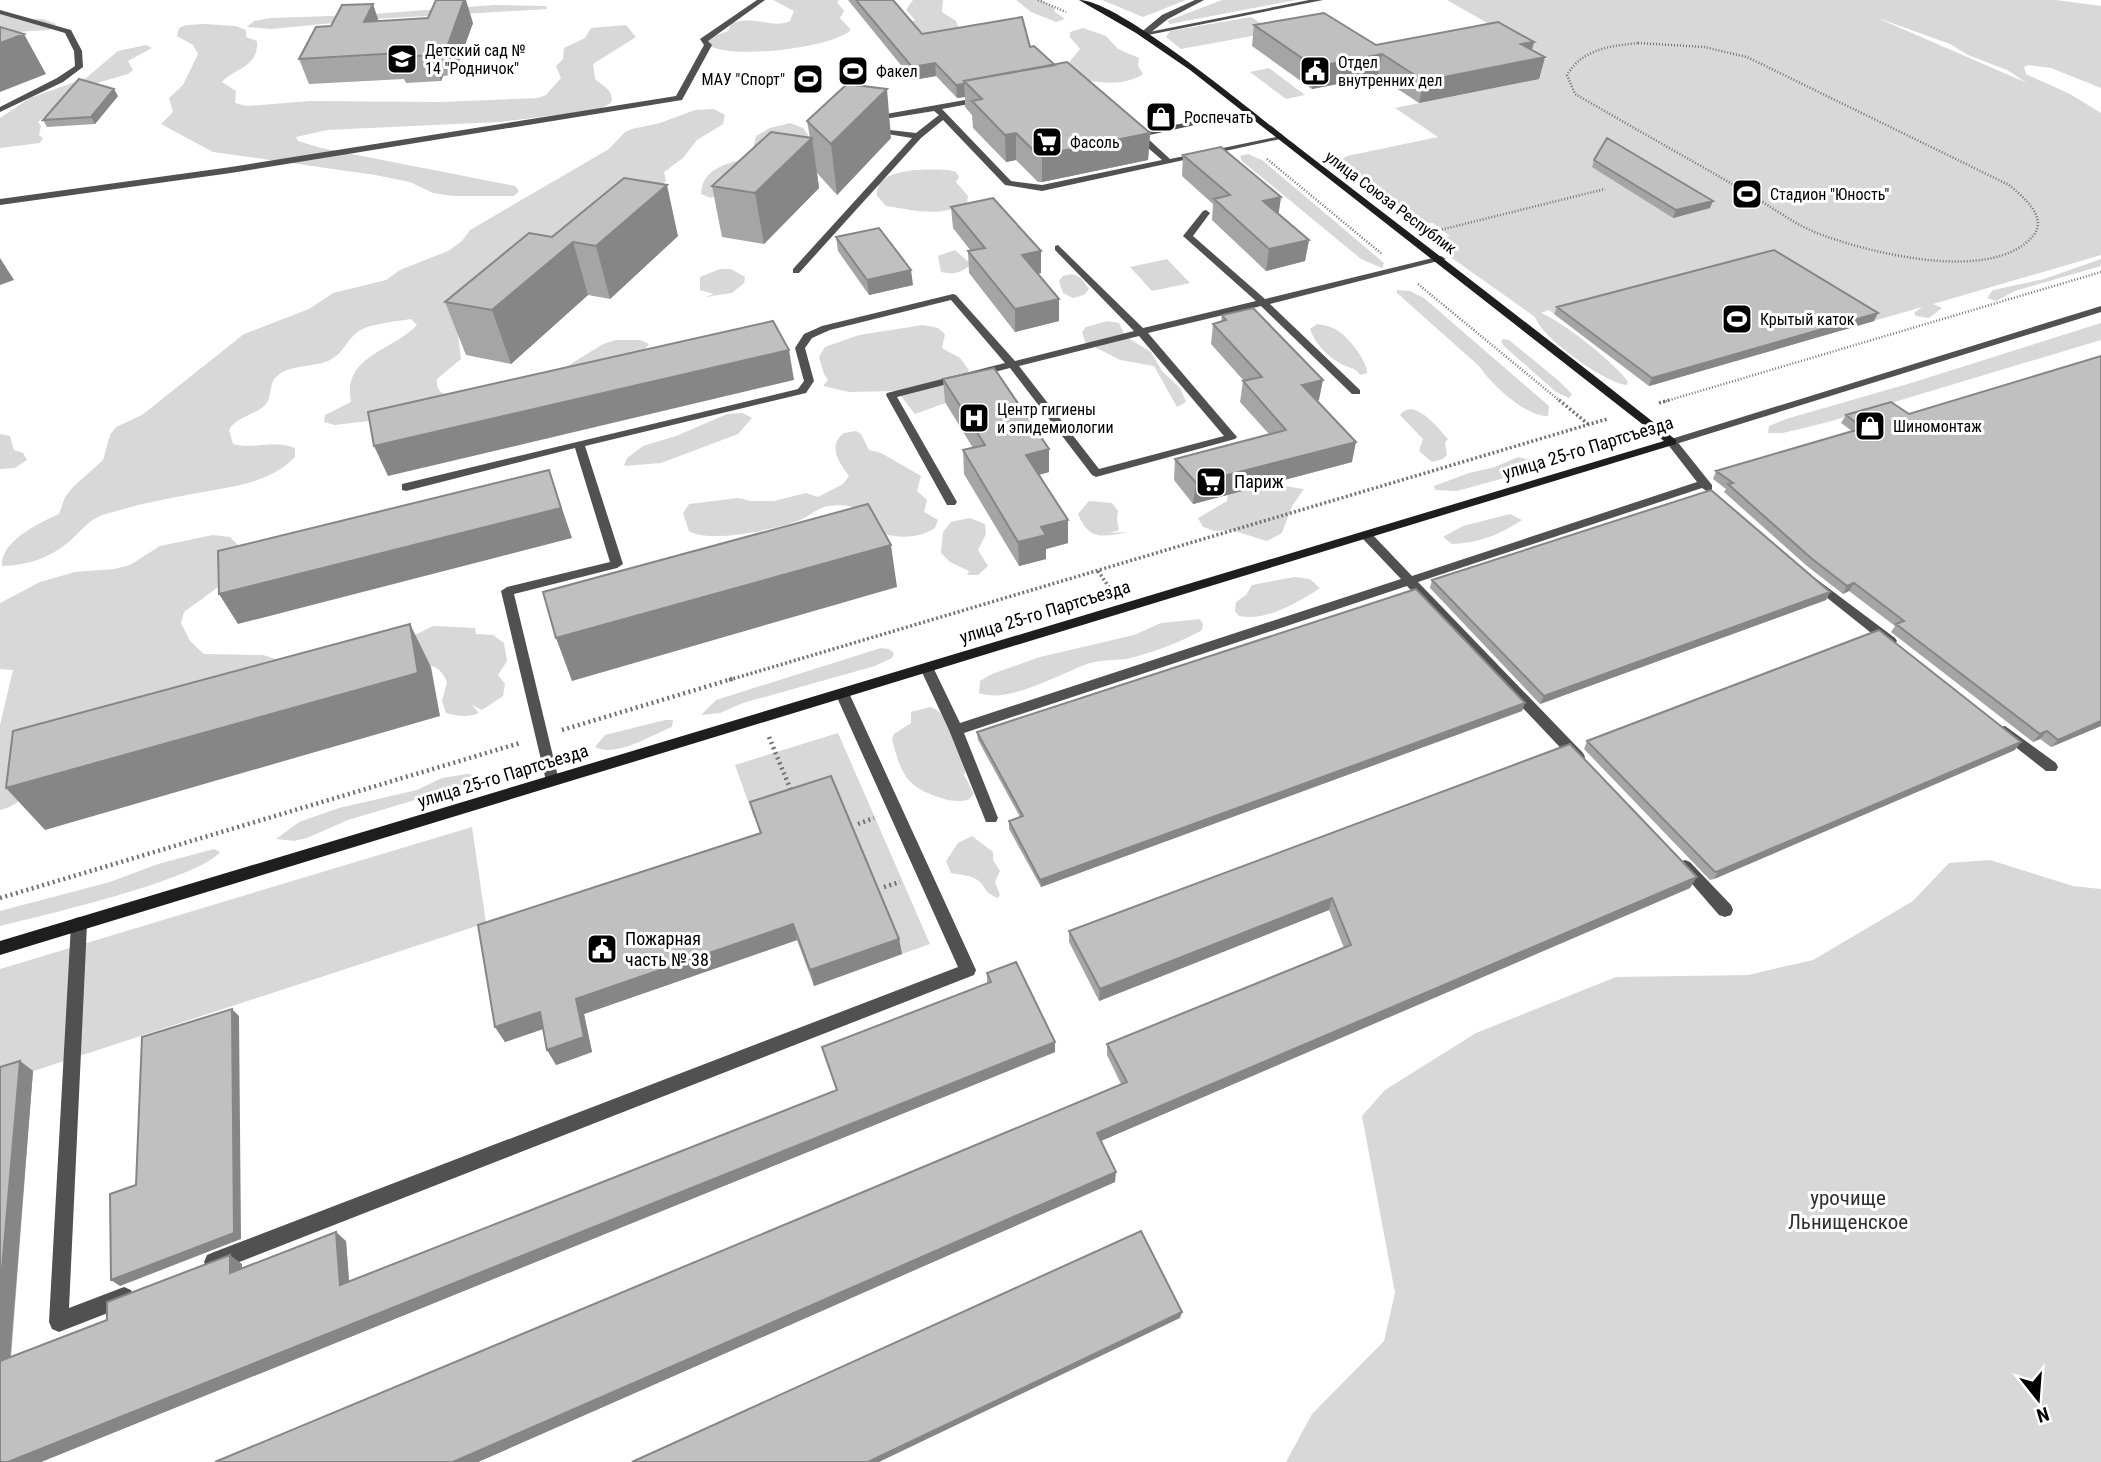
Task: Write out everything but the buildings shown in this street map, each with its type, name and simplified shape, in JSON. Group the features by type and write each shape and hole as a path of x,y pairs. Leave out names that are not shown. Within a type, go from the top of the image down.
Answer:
{"street":[{"path":"0,202 231,170 679,98 708,45 703,41 762,0"},
{"name":"улица Союза Республик","path":"1082,0 1143,34 1249,113 1441,259 1672,442"},
{"path":"1143,34 1165,17 1201,0"},
{"path":"1143,34 1320,0"},
{"path":"0,12 68,32 78,51 79,66 0,110"},
{"path":"918,136 863,125 987,99"},
{"path":"936,108 1008,183 1042,188 1281,138"},
{"path":"1138,135 1249,113"},
{"path":"796,271 918,136 943,116"},
{"path":"1128,126 1169,162"},
{"path":"1206,213 1188,236 1263,302 1356,392"},
{"path":"406,486 802,391 809,381 800,348 808,336 864,318 953,297 1012,364 1096,472 1231,437 1141,332 1058,248"},
{"path":"951,502 891,396 1441,259"},
{"name":"улица 25-го Партсъезда","path":"0,948 1672,442 2101,309"},
{"path":"1672,442 1704,484 1722,500"},
{"path":"552,781 507,591 617,564 579,444"},
{"path":"956,730 1704,484"},
{"path":"1366,535 1588,767"},
{"path":"1801,571 1900,649"},
{"path":"927,668 956,730 991,818"},
{"path":"201,1267 968,970 842,693"},
{"path":"1997,725 2051,767"},
{"path":"1671,852 1725,910"},
{"path":"79,924 59,1322 136,1292"}],"path":[{"path":"1038,0 1076,17"},
{"path":"1660,43 1704,47 1747,57 2009,185 2032,208 2038,219 2037,230 2031,240 2020,248 2003,255 1970,260 1903,257 1846,245 1821,235 1575,94 1567,75 1570,67 1588,54 1602,49 1660,43"},
{"path":"1250,145 1588,424"},
{"path":"1432,232 1605,189"},
{"path":"0,898 2101,272"},
{"path":"761,718 793,797"}],"green space":[{"path":"773,0 839,0 837,2 844,11 840,18 851,30 824,42 781,50 737,52 708,45 708,38 728,31 731,24 739,21 776,24 790,21 794,11"},
{"path":"913,0 943,0 942,12 956,21 959,28 937,47 906,27 915,20 906,10"},
{"path":"1016,0 1041,0 1055,8 1054,11 1065,19 1056,22 1031,12"},
{"path":"1102,0 1186,0 1143,17"},
{"path":"1222,0 1296,0 1170,24 1167,21"},
{"name":"Стадион \"Юность\"","path":"1447,0 2056,0 2101,6 2101,88 2051,68 2028,65 2024,67 2026,74 2070,94 2101,113 2101,255 1933,304 1942,308 1929,318 1916,316 1914,313 1922,307 1649,386 1549,310 1541,313 1588,343 1628,382 1627,385 1617,383 1575,358 1549,336 1535,317 1432,244 1431,241 1450,236 1433,223 1414,225 1367,183 1347,172 1339,161 1347,156 1438,137 1395,108 1538,79 1516,66 1549,58","holes":["1875,17 1950,44 1968,55 2007,70 2027,83"]},
{"path":"494,5 546,6 547,9 374,19 272,29 247,27 254,21 271,18 359,15"},
{"path":"0,11 23,19 43,19 56,24 49,30 0,33"},
{"path":"1251,17 1274,32 1181,49 1166,37 1170,31"},
{"path":"205,24 236,26 246,30 246,37 257,41 257,50 250,62 222,82 236,91 235,103 247,106 310,101 440,102 538,98 546,95 561,78 556,66 563,59 564,48 585,38 591,28 626,25 636,37 593,64 595,79 608,89 612,99 611,103 598,110 500,122 327,130 296,137 298,141 321,148 515,186 519,191 514,196 453,196 433,193 410,182 375,175 213,152 161,124 173,112 169,98 183,85 198,54 193,45 177,36 179,28"},
{"path":"1083,28 1106,36 1118,49 1139,58 1138,66 1143,74 1137,78 1112,83 1087,80 1076,75 1066,66 1080,49 1070,37 1070,32"},
{"path":"146,45 152,48 128,61 133,70 128,74 87,86 38,122 41,126 39,135 43,138 40,143 0,148 0,118 30,98 86,78 118,51"},
{"path":"1269,68 1305,95 1286,99 1250,72"},
{"path":"714,109 725,115 723,124 697,140 683,158 664,172 666,181 458,334 461,359 437,379 437,386 451,397 561,370 603,344 616,340 640,340 649,344 626,372 369,421 335,425 324,422 325,415 351,402 350,387 354,374 361,365 417,325 411,319 373,325 354,335 333,359 281,373 272,384 267,403 232,425 229,430 233,444 279,444 295,448 295,457 272,474 246,483 150,502 102,515 64,546 47,556 30,562 2,566 3,557 14,541 33,527 59,514 65,497 73,487 103,460 110,435 116,427 142,415 244,334 309,309 333,293 386,280 400,270 448,251 462,241 470,230 609,149 625,132 695,110"},
{"path":"790,123 803,128 810,138 723,193 711,198 701,194 706,178 712,172 726,164 751,157 756,136 770,128"},
{"path":"1248,154 1262,160 1384,263 1382,268 1361,259 1242,161 1240,156"},
{"path":"917,170 956,172 959,177 956,182 968,196 967,203 957,208 927,212 886,206 877,196 878,186 893,174"},
{"path":"955,250 971,264 958,272 941,272 938,256"},
{"path":"1167,259 1190,283 1152,291 1130,267"},
{"path":"2101,259 2101,266 2015,291 1996,301 1987,298 1993,290 2044,279"},
{"path":"720,269 731,269 745,277 744,283 732,293 705,297 714,294 700,290 700,277"},
{"path":"1072,274 1081,278 1089,289 1084,295 1073,298 1063,293 1059,281 1063,276"},
{"path":"1397,290 1410,291 1424,298 1549,406 1548,416 1530,411 1510,398 1479,366 1397,293"},
{"path":"1108,321 1119,323 1125,336 1151,352 1162,371 1180,388 1186,402 1177,407 1154,366 1120,360 1085,342 1082,332 1086,327"},
{"path":"2101,323 2101,340 1828,422 1783,433 1768,433 1769,426 1786,419"},
{"path":"1317,324 1333,328 1345,336 1356,348 1367,373 1360,375 1327,354 1310,329"},
{"path":"923,325 938,328 945,334 942,348 960,358 969,370 964,377 947,387 948,402 915,414 897,391 849,392 823,386 828,380 819,357 825,347 859,335"},
{"path":"1503,339 1509,340 1558,380 1572,394 1569,398 1556,392 1506,348 1501,342"},
{"path":"1411,409 1427,417 1448,439 1445,443 1447,455 1443,459 1432,462 1419,451 1423,439 1400,415"},
{"path":"743,413 752,418 738,434 661,463 624,466 627,458 643,446 676,436 727,414"},
{"path":"856,431 861,434 869,450 881,453 921,476 917,491 927,500 924,512 938,520 935,528 920,535 902,537 884,534 869,526 856,509 839,505 821,508 790,524 744,534 712,536 689,531 683,513 689,504 738,498 774,501 806,493 818,497 843,484 849,476 836,454 836,443 844,433"},
{"path":"0,434 10,436 14,450 23,453 27,460 15,468 0,469"},
{"path":"1518,457 1530,460 1532,464 1526,472 1457,491 1435,490 1434,486"},
{"path":"1261,482 1304,489 1292,506 1282,533 1267,541 1231,530 1215,531 1203,527 1198,518 1227,501 1228,493"},
{"path":"1089,501 1112,503 1118,511 1119,530 1110,533 1129,532 1104,536 1092,533 1082,523 1078,514"},
{"path":"1510,514 1522,520 1489,537 1452,544 1443,537 1463,526"},
{"path":"970,518 985,524 986,534 978,550 988,566 978,575 967,575 969,571 950,562 941,553 943,532 951,522"},
{"path":"213,535 230,537 242,549 225,582 184,612 181,623 190,641 204,654 263,655 279,660 51,750 38,778 26,795 10,807 0,810 0,725 13,670 0,669 0,603 40,582 75,572 130,565 160,546"},
{"path":"1294,577 1310,579 1320,588 1292,605 1260,616 1239,616 1235,611 1236,602 1246,595 1252,585"},
{"path":"1200,619 1202,630 1149,653 1131,658 1092,662 1004,695 979,693 980,681 1040,657 1134,635 1161,623"},
{"path":"433,626 475,628 476,634 493,635 504,643 507,661 498,675 505,684 503,696 482,710 472,705 479,713 474,715 446,713 442,701 447,682 439,670 428,665 400,667 403,641"},
{"path":"881,648 894,653 892,658 875,666 743,703 720,713 701,715 716,700"},
{"path":"930,707 943,716 970,760 964,775 974,794 968,800 948,800 929,794 912,784 902,770 892,739 894,734 911,723 911,712"},
{"path":"673,720 672,727 634,744 613,750 595,747 605,735"},
{"path":"838,733 930,944 902,954 835,793 754,818 735,765"},
{"path":"475,775 462,786 348,820 307,838 294,841 276,839 299,822 339,808 417,790 442,778"},
{"path":"472,827 486,923 0,1082 0,969"},
{"path":"972,836 993,852 993,860 1000,871 995,882 1000,895 998,898 988,893 974,878 951,873 946,861 958,843"},
{"path":"214,849 220,852 206,863 183,874 82,905 0,926 0,911 110,882 158,864"},
{"name":"урочище Льнищенское","path":"1990,860 2073,886 2101,889 2101,1462 1286,1462 1312,1414 1384,1341 1395,1293 1362,1116 1385,1090 1476,1033 1616,977 1748,975 1813,960 1913,901 1949,863"}],"place":[{"name":"Детский сад № 14 \"Родничок\"","path":"402,59"},
{"name":"Факел","path":"853,71"},
{"name":"Отдел внутренних дел","path":"1315,71"},
{"name":"МАУ \"Спорт\"","path":"808,79"},
{"name":"Роспечать","path":"1161,117"},
{"name":"Фасоль","path":"1047,142"},
{"name":"Стадион \"Юность\"","path":"1747,194"},
{"name":"Крытый каток","path":"1737,319"},
{"name":"Центр гигиены и эпидемиологии","path":"974,418"},
{"name":"Шиномонтаж","path":"1870,426"},
{"name":"Париж","path":"1211,482"},
{"name":"Пожарная часть № 38","path":"602,949"}]}
